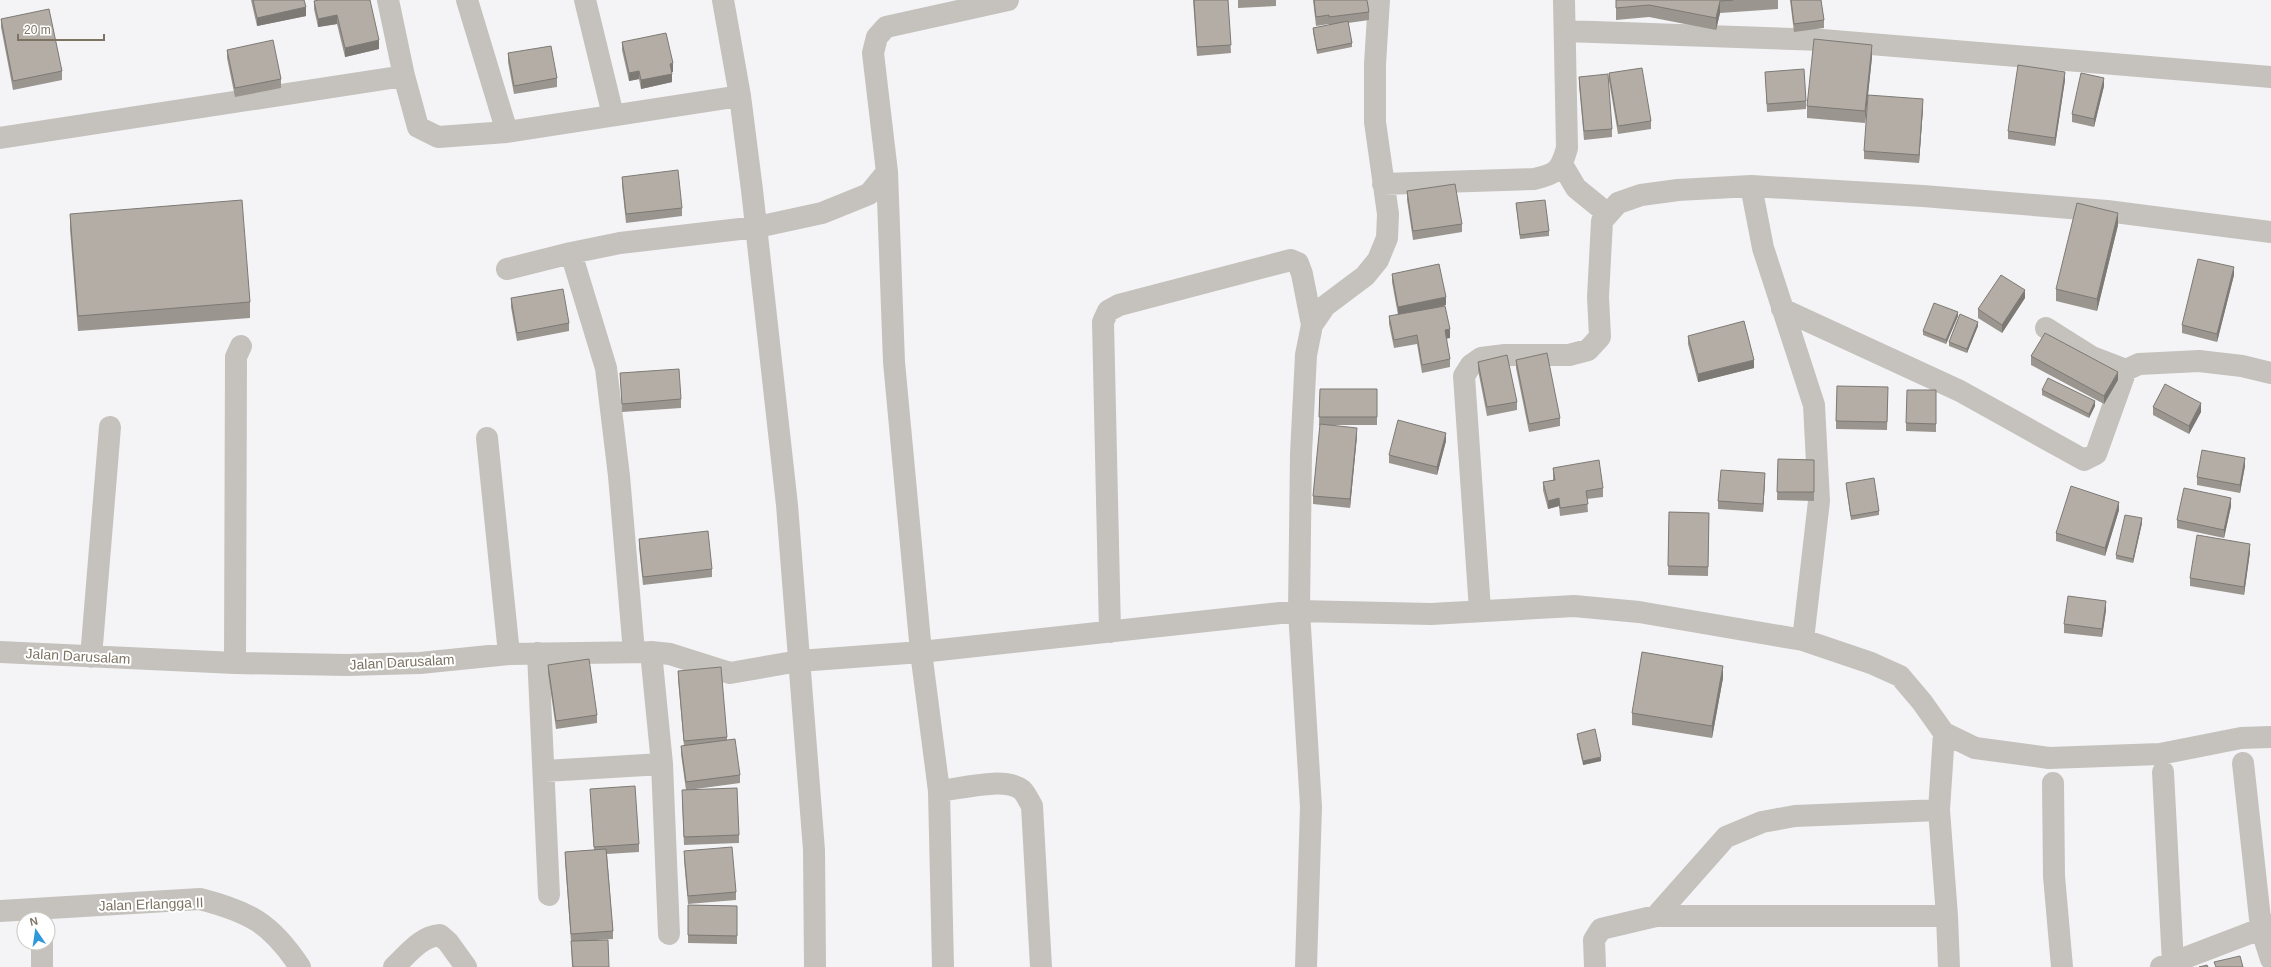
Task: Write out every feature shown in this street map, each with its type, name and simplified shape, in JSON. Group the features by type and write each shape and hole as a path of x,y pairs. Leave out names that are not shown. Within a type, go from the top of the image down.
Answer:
{"street":[{"path":"388,0 404,76 418,127 438,137 507,132 740,96"},
{"path":"467,0 507,132"},
{"path":"585,0 613,115"},
{"path":"723,0 740,96 757,227 787,505 814,850 815,967"},
{"path":"943,967 939,791 921,652 894,362 887,172 873,53 877,37 886,27 1008,0"},
{"path":"1312,325 1325,306 1365,276 1378,260 1387,238 1388,214 1375,122 1375,64 1379,0"},
{"path":"1383,184 1534,179 1550,175 1563,166 1567,148 1564,0"},
{"path":"1565,31 1822,40 2271,78"},
{"path":"0,138 404,76"},
{"path":"1563,166 1576,188 1608,214"},
{"path":"508,269 571,253 620,243 757,227 822,213 869,194 887,172"},
{"path":"1751,186 1763,248 1814,405 1819,501 1803,640"},
{"path":"1480,610 1464,376 1471,366 1481,358 1505,355 1568,355 1588,350 1600,337 1598,297 1602,221 1618,203 1641,195 1678,190 1751,186 1923,196 2100,210 2271,232"},
{"path":"571,253 606,368 642,652 662,764 669,934"},
{"path":"1110,632 1103,322 1108,311 1119,305 1291,260 1298,263 1302,274 1312,325 1306,355 1301,454 1300,612 1311,806 1306,967"},
{"path":"1782,309 1960,391 2084,460 2096,454 2126,370 2139,364 2199,361 2242,366 2271,373"},
{"path":"2046,328 2092,357 2126,370"},
{"path":"235,663 234,430 236,357 241,346"},
{"path":"91,657 110,427"},
{"path":"487,438 509,654"},
{"name":"Jalan Darusalam","path":"0,652 235,663 347,665 412,663 509,654 642,652 670,654 730,673 799,661 921,652 1300,612 1431,614 1480,610 1574,606 1617,610 1803,640 1871,662 1900,676 1922,702 1944,733"},
{"path":"538,653 545,772 549,894"},
{"path":"1949,967 1947,916 1939,810 1944,733 1975,748 2049,758 2160,754 2241,738 2271,737"},
{"path":"2243,763 2271,959"},
{"path":"545,772 662,764"},
{"path":"2163,772 2167,966 2266,927"},
{"path":"2053,783 2054,876 2062,967"},
{"path":"939,791 995,784 1012,785 1023,791 1032,806 1041,967"},
{"path":"1656,916 1726,837 1762,822 1795,816 1939,810"},
{"name":"Jalan Erlangga II","path":"56,913 200,899 227,906 252,916 273,932 300,967"},
{"name":"Jalan Erlangga II","path":"0,911 16,912"},
{"path":"1595,967 1594,940 1601,929 1656,916 1947,916"},
{"path":"394,967 419,944 432,936 440,935 448,942 466,967"},
{"path":"42,951 42,967"}],"building":[{"path":"253,0 304,0 306,7 257,18"},
{"path":"370,0 379,40 345,48 337,15 318,19 314,1"},
{"path":"1194,0 1228,0 1231,45 1197,47"},
{"path":"1314,0 1367,0 1369,12 1329,17 1329,15 1316,17"},
{"path":"1616,0 1733,0 1720,1 1716,18 1649,5 1616,8"},
{"path":"1791,0 1821,0 1824,20 1794,24"},
{"path":"49,9 62,71 13,81 1,19"},
{"path":"1348,21 1352,43 1317,50 1313,28"},
{"path":"666,33 673,63 670,64 672,74 641,80 639,71 629,73 622,42"},
{"path":"1814,39 1872,45 1865,111 1807,106"},
{"path":"273,40 281,79 235,88 227,50"},
{"path":"551,46 557,78 514,86 508,53"},
{"path":"2018,65 2065,72 2055,138 2008,131"},
{"path":"1642,68 1651,121 1618,126 1609,73"},
{"path":"1804,69 1806,101 1767,104 1765,72"},
{"path":"2081,73 2104,78 2094,119 2072,114"},
{"path":"1608,74 1612,129 1584,131 1579,77"},
{"path":"1868,95 1923,99 1919,155 1864,151"},
{"path":"678,170 682,208 626,214 622,177"},
{"path":"1455,184 1462,224 1413,231 1407,191"},
{"path":"242,200 250,302 78,316 70,214"},
{"path":"1545,200 1549,231 1520,235 1516,203"},
{"path":"2077,203 2118,213 2097,299 2056,289"},
{"path":"2198,259 2234,267 2217,334 2182,325"},
{"path":"1439,264 1446,297 1398,307 1392,274"},
{"path":"2001,275 2025,290 2002,325 1978,309"},
{"path":"563,289 569,323 517,333 511,298"},
{"path":"1934,303 1958,312 1946,340 1923,331"},
{"path":"1445,306 1450,329 1445,330 1450,359 1422,365 1417,335 1394,340 1389,316"},
{"path":"1960,314 1978,322 1967,349 1949,342"},
{"path":"1744,321 1754,360 1698,374 1688,336"},
{"path":"2045,333 2118,372 2104,396 2031,356"},
{"path":"1547,353 1560,418 1529,424 1516,360"},
{"path":"1507,355 1517,402 1487,407 1478,362"},
{"path":"679,369 681,399 622,404 620,373"},
{"path":"2048,378 2095,401 2089,414 2042,390"},
{"path":"2165,384 2201,403 2189,426 2153,407"},
{"path":"1837,386 1888,387 1887,422 1836,421"},
{"path":"1320,389 1377,389 1377,417 1319,417"},
{"path":"1907,390 1936,390 1936,424 1906,423"},
{"path":"1398,420 1446,433 1437,467 1389,455"},
{"path":"1320,424 1357,428 1350,499 1313,496"},
{"path":"2202,450 2245,458 2240,485 2197,477"},
{"path":"1778,459 1814,460 1814,492 1777,492"},
{"path":"1599,460 1603,488 1586,491 1588,504 1560,508 1559,498 1548,501 1543,482 1555,480 1553,468"},
{"path":"1721,470 1765,473 1763,504 1718,501"},
{"path":"1874,478 1879,511 1851,516 1846,483"},
{"path":"2071,486 2119,502 2105,548 2056,533"},
{"path":"2184,488 2231,498 2224,530 2177,520"},
{"path":"1669,512 1709,513 1708,567 1668,566"},
{"path":"2125,515 2142,518 2133,559 2116,555"},
{"path":"708,531 712,569 643,577 639,539"},
{"path":"2197,535 2250,544 2244,587 2190,578"},
{"path":"2068,596 2106,601 2102,629 2064,624"},
{"path":"1642,652 1723,666 1712,726 1632,713"},
{"path":"589,659 597,715 556,721 548,665"},
{"path":"721,667 727,737 684,741 678,671"},
{"path":"1595,729 1601,757 1583,761 1577,734"},
{"path":"735,739 740,775 686,782 681,746"},
{"path":"635,786 639,844 594,847 590,789"},
{"path":"737,788 739,835 684,837 682,790"},
{"path":"732,847 736,892 688,896 684,851"},
{"path":"606,849 613,931 571,934 565,852"},
{"path":"688,905 737,906 737,936 688,935"},
{"path":"608,940 609,967 573,967 571,941"},
{"path":"2240,956 2243,967 2216,967 2214,962"}]}
